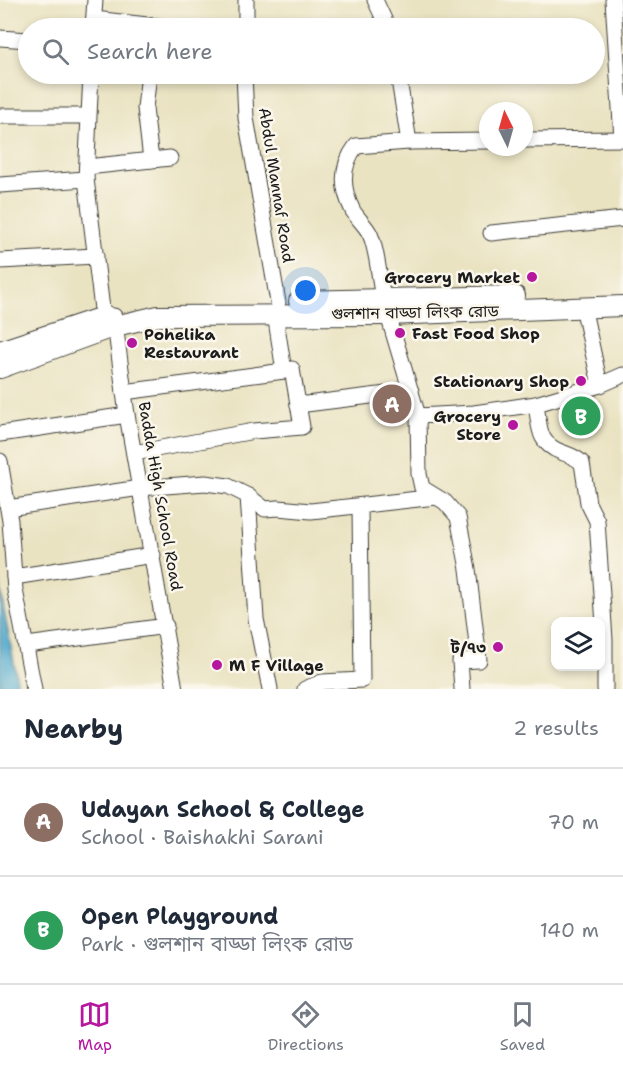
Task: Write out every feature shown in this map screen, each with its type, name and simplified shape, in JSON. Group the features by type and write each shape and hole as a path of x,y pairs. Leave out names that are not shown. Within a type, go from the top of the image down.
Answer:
{"main road":[{"name":"গুলশান বাড্ডা লিংক রোড","path":"385,307 623,292"},
{"name":"গুলশান বাড্ডা লিংক রোড","path":"0,351 111,319 277,308 623,306"},
{"name":"গুলশান বাড্ডা লিংক রোড","path":"0,368 111,319"}],"street":[{"path":"94,18 95,0"},
{"path":"246,0 246,18"},
{"path":"375,0 383,18"},
{"path":"533,141 623,139 613,0"},
{"path":"0,38 18,39"},
{"name":"Badda High School Road","path":"90,84 87,173 96,256 111,319 175,687"},
{"path":"148,84 145,108 151,160"},
{"name":"Abdul Mannaf Road","path":"244,84 246,118 277,308 284,371"},
{"path":"400,84 409,142"},
{"path":"0,116 88,116"},
{"path":"462,689 460,662 479,660 468,568 458,517 445,502 422,488 419,474 418,416 385,307 369,234 353,212 343,172 347,158 356,146 409,142 479,141"},
{"path":"0,185 170,158"},
{"path":"491,233 623,219"},
{"path":"0,261 96,256"},
{"path":"583,306 600,385"},
{"path":"124,392 292,369 302,427 254,431 134,453"},
{"path":"418,416 474,413 536,404 600,385 623,375"},
{"path":"298,405 411,391"},
{"path":"536,404 542,438 548,447 578,459 582,463 588,503 597,521 605,640 605,689"},
{"path":"0,434 127,415"},
{"path":"0,461 8,508 14,577 34,689"},
{"path":"8,508 140,488 205,483 228,486 248,496 265,509 311,511 436,497"},
{"path":"248,496 256,619 270,689"},
{"path":"305,689 322,682 362,680 360,507"},
{"path":"14,577 153,555"},
{"path":"27,645 166,626"}],"green space":[{"path":"592,393 595,429 571,434 564,402"}],"water":[{"path":"0,581 14,662 18,689 0,689"}],"place":[{"name":"Grocery Market","path":"532,277"},
{"name":"Fast Food Shop","path":"400,333"},
{"name":"Pohelika Restaurant","path":"132,343"},
{"name":"Stationary Shop","path":"581,381"},
{"name":"Udayan School & College","path":"392,404"},
{"name":"Open Playground","path":"581,416"},
{"name":"Grocery Store","path":"513,425"},
{"name":"ট/৭৩","path":"498,647"},
{"name":"M F Village","path":"217,665"}]}
